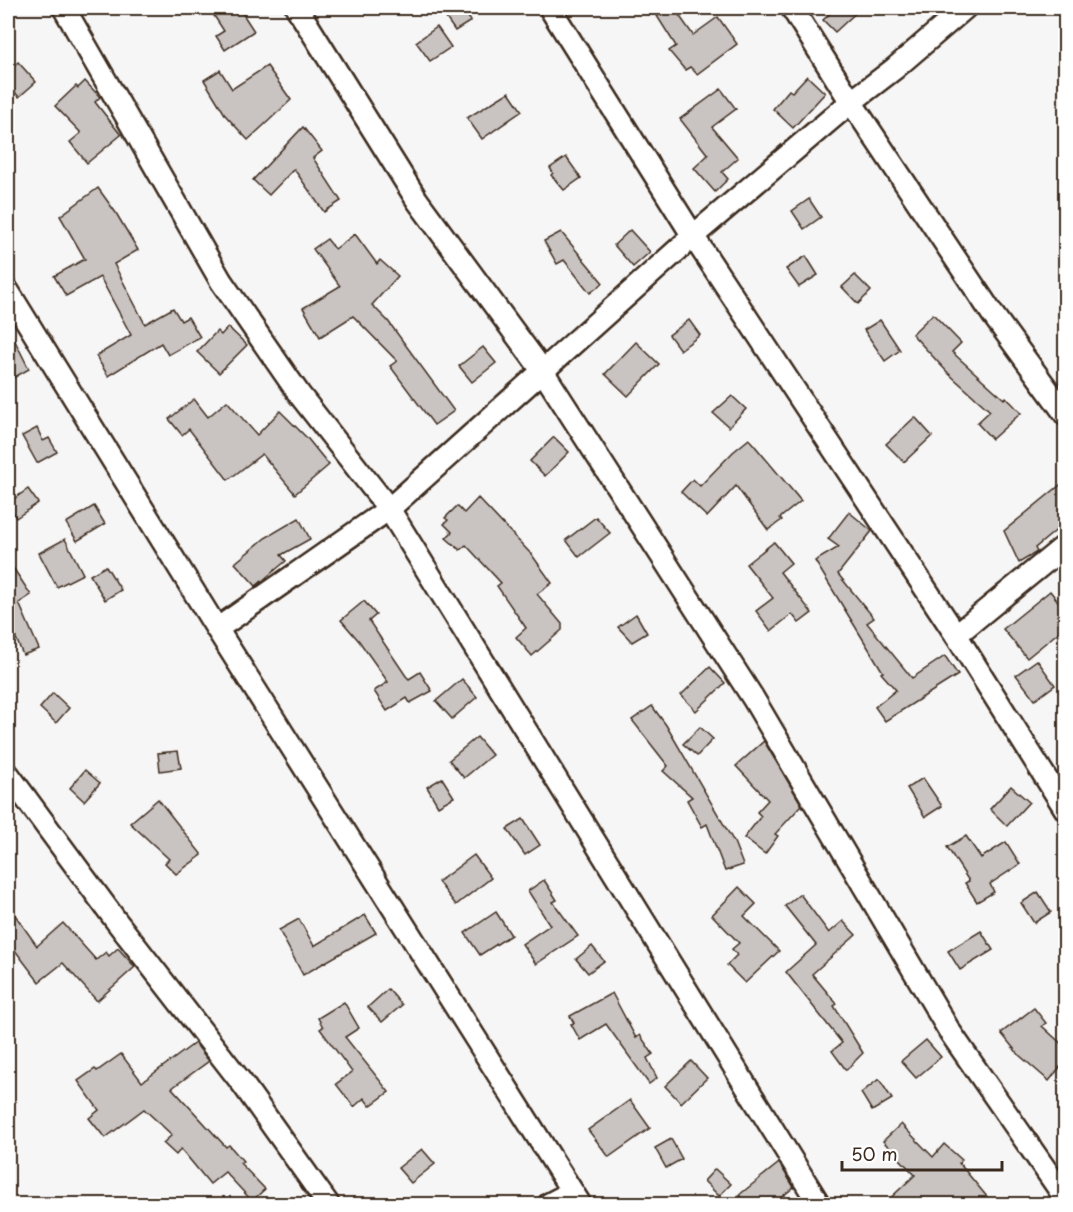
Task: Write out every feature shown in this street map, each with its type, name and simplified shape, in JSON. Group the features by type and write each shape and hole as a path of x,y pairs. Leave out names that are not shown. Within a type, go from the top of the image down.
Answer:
{"street":[{"path":"64,8 221,281 299,394 389,509 819,1204"},
{"path":"297,8 417,200 542,370 753,698 950,1032 1065,1199"},
{"path":"550,8 693,236 956,635 1065,810"},
{"path":"792,8 851,102 993,315 1065,415"},
{"path":"217,629 389,509 693,236 965,8"},
{"path":"8,291 217,629 576,1198 549,1204"},
{"path":"956,635 1065,545"},
{"path":"8,774 117,922 242,1083 328,1204"}],"building":[{"path":"209,8 239,8 254,31 225,50 216,36 224,31"},
{"path":"439,8 462,8 471,21 455,31"},
{"path":"674,8 693,35 718,17 737,44 697,74 690,67 685,70 669,51 676,46 657,16"},
{"path":"836,8 861,8 835,32 823,20"},
{"path":"437,27 451,47 430,61 416,42"},
{"path":"18,62 36,82 19,97 8,84 8,71"},
{"path":"267,66 291,100 248,140 226,116 204,80 220,70 232,89"},
{"path":"807,76 825,93 793,128 773,109 789,90 792,92"},
{"path":"85,81 100,97 95,102 121,135 87,163 70,142 81,133 55,106 76,86 78,88"},
{"path":"721,89 736,109 712,127 738,158 722,172 728,179 715,192 694,168 708,155 680,119"},
{"path":"509,92 522,111 482,139 467,118"},
{"path":"303,127 322,151 313,158 341,201 324,212 294,169 269,195 253,180"},
{"path":"566,157 581,178 564,190 551,175 553,173 550,168"},
{"path":"98,188 138,250 114,264 145,324 173,308 181,321 188,317 200,337 168,355 161,343 108,376 96,356 131,335 100,277 66,296 54,276 85,259 60,216"},
{"path":"809,199 821,217 804,229 792,211"},
{"path":"630,230 650,252 633,267 614,245"},
{"path":"561,232 603,283 590,293 564,260 557,264 544,241"},
{"path":"355,234 377,264 380,260 398,276 372,305 388,321 454,411 434,425 390,366 397,361 353,316 320,337 303,308 340,286 313,249 327,239 335,249"},
{"path":"806,256 818,275 799,287 786,269"},
{"path":"855,275 871,291 858,304 842,287"},
{"path":"933,314 961,343 952,352 1004,399 1006,397 1021,413 992,439 977,423 990,411 949,374 912,334"},
{"path":"689,320 700,335 680,350 669,335"},
{"path":"880,320 900,350 885,361 864,330"},
{"path":"8,327 29,369 8,381"},
{"path":"228,327 247,345 219,373 197,352 217,331 221,335"},
{"path":"636,342 659,364 628,396 605,374"},
{"path":"483,347 496,363 472,382 459,366"},
{"path":"732,396 746,409 729,427 713,413"},
{"path":"194,399 208,417 227,401 257,435 280,411 308,439 329,465 295,494 262,454 228,480 189,429 182,435 169,419"},
{"path":"915,417 932,436 904,462 886,444"},
{"path":"37,428 43,441 49,438 57,452 37,463 22,436"},
{"path":"554,437 569,452 545,476 530,461"},
{"path":"749,439 801,501 768,530 736,486 707,517 681,492 693,479 700,486"},
{"path":"1065,481 1065,523 1035,548 1037,552 1019,563 1004,531"},
{"path":"28,489 38,503 16,518 8,503"},
{"path":"478,498 532,555 552,583 537,594 562,624 562,630 532,656 516,637 526,628 497,586 501,583 466,545 460,550 446,538 452,532 444,524 448,520 445,518 457,506 464,513"},
{"path":"94,506 105,524 77,541 66,523"},
{"path":"849,512 872,531 838,574 874,618 867,623 912,678 945,656 958,675 885,721 875,707 896,690 881,673 883,672 815,561 839,547 828,539"},
{"path":"596,517 610,533 579,557 566,540"},
{"path":"299,518 310,539 281,555 286,561 256,586 235,563 265,538"},
{"path":"65,539 83,574 57,587 39,553"},
{"path":"774,542 791,563 780,572 812,613 799,623 792,614 771,631 756,611 773,598 746,564"},
{"path":"8,560 31,595 19,603 39,649 23,655 8,619"},
{"path":"106,566 121,590 105,600 90,575"},
{"path":"1050,591 1065,610 1065,627 1027,658 1003,629"},
{"path":"364,601 376,615 369,621 406,676 409,679 420,672 432,691 410,703 407,698 387,711 374,691 388,682 341,620"},
{"path":"636,614 647,633 632,642 618,627"},
{"path":"1037,660 1055,685 1035,700 1016,675"},
{"path":"710,667 725,683 696,711 681,695"},
{"path":"462,679 477,697 452,719 436,701"},
{"path":"53,693 69,708 56,723 40,708"},
{"path":"652,706 666,725 734,842 743,865 725,871 707,824 702,827 687,800 692,797 663,771 668,766 632,720"},
{"path":"700,727 713,739 697,756 683,744"},
{"path":"477,737 492,755 464,778 449,760"},
{"path":"764,741 802,805 775,834 778,836 765,854 744,838 761,816 757,812 768,800 736,766"},
{"path":"178,751 181,768 160,771 158,753"},
{"path":"85,770 100,783 84,801 70,788"},
{"path":"442,778 454,797 438,806 427,787"},
{"path":"923,778 942,806 925,817 907,788"},
{"path":"1011,786 1029,802 1007,826 990,809"},
{"path":"158,799 202,855 176,874 165,863 169,859 130,823"},
{"path":"523,819 540,845 525,855 507,829"},
{"path":"966,836 981,858 1006,842 1020,864 990,884 994,892 977,902 965,883 969,881 947,847"},
{"path":"474,855 491,878 456,905 438,882"},
{"path":"544,880 557,900 553,902 578,936 536,964 522,944 550,925 528,891"},
{"path":"739,887 756,904 744,916 779,951 745,983 727,965 737,955 732,949 739,943 712,915"},
{"path":"1038,892 1051,912 1034,923 1021,903"},
{"path":"800,894 829,933 843,921 856,935 812,974 837,1004 834,1006 863,1053 846,1070 832,1051 842,1043 786,972 816,945 785,906"},
{"path":"8,905 37,946 63,923 96,960 106,952 109,956 118,948 135,967 97,1001 63,963 39,982 8,941"},
{"path":"496,912 511,935 480,955 465,933"},
{"path":"365,915 376,933 303,975 279,930 299,919 314,946"},
{"path":"981,931 993,950 960,970 948,951"},
{"path":"592,946 604,961 588,973 576,959"},
{"path":"388,989 402,1005 382,1022 368,1007"},
{"path":"612,993 636,1038 640,1035 653,1054 647,1058 657,1078 649,1084 606,1024 580,1040 571,1024 574,1023 570,1016"},
{"path":"344,1002 359,1028 345,1037 389,1092 370,1106 364,1098 354,1107 336,1084 352,1072 320,1029 323,1027 318,1018"},
{"path":"1034,1008 1046,1023 1042,1026 1065,1047 1065,1061 1049,1081 1019,1055 1001,1033"},
{"path":"926,1040 941,1057 916,1078 901,1061"},
{"path":"195,1043 209,1061 172,1088 226,1147 229,1145 243,1161 240,1163 265,1189 252,1201 225,1172 210,1184 181,1149 176,1155 163,1143 172,1135 144,1109 105,1138 89,1118 99,1110 78,1081 121,1054 142,1082"},
{"path":"691,1061 707,1078 681,1103 665,1086"},
{"path":"879,1079 892,1099 872,1111 861,1093"},
{"path":"630,1100 650,1128 609,1157 588,1130"},
{"path":"901,1124 933,1157 944,1144 962,1160 959,1163 993,1204 884,1204 915,1175 883,1141"},
{"path":"671,1139 682,1159 666,1168 655,1148"},
{"path":"422,1149 435,1164 411,1183 398,1168"},
{"path":"779,1163 794,1187 773,1204 747,1204 739,1195"},
{"path":"715,1169 731,1184 719,1196 704,1181"}]}
